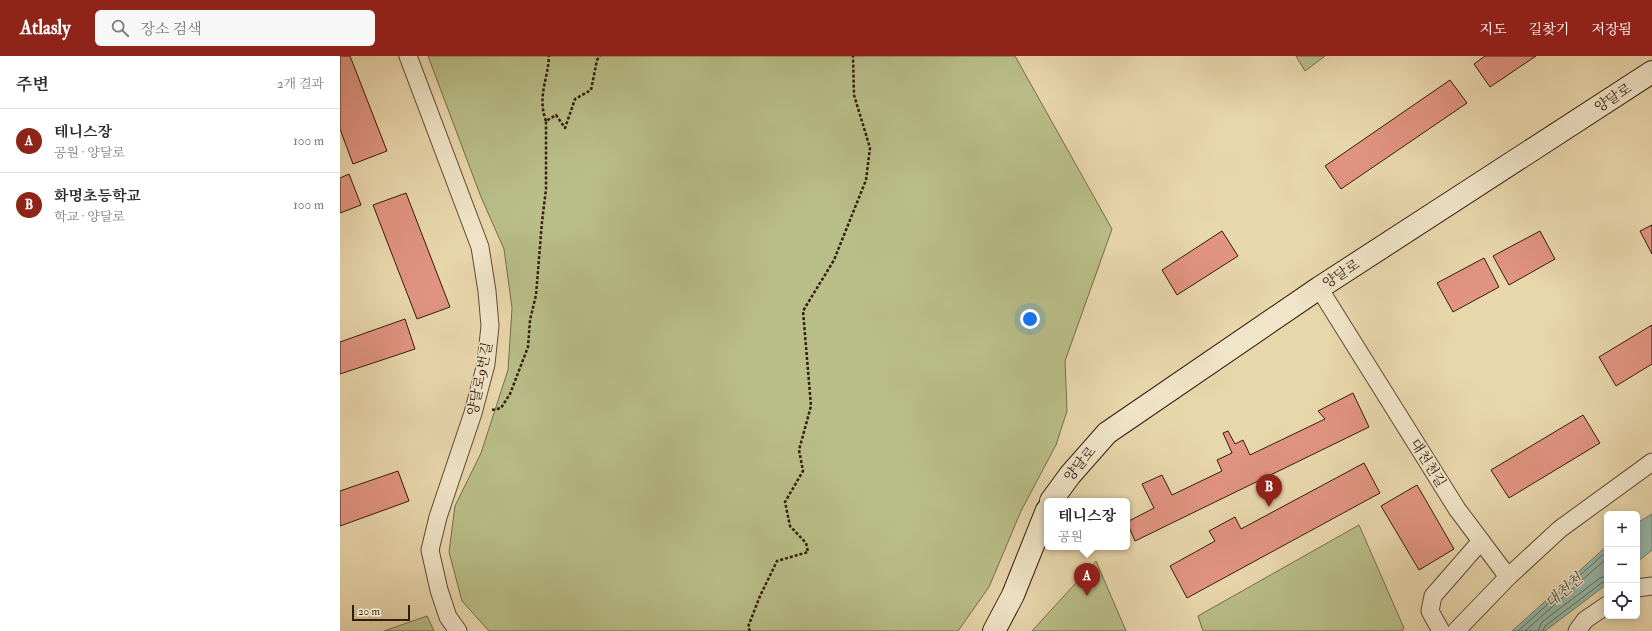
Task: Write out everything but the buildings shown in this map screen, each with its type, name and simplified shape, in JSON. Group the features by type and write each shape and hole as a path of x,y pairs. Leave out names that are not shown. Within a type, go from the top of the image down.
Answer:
{"main road":[{"name":"양달로","path":"1053,498 1070,475 1107,433 1319,288 1652,72"},
{"path":"994,631 1013,595 1044,518"}],"street":[{"name":"양달로9번길","path":"408,56 480,247 487,291 490,326 486,364 473,414 438,517 430,550 439,590 448,617 458,631"},
{"name":"대천천길","path":"1319,288 1457,509 1508,577"},
{"path":"1456,631 1508,577 1560,529 1652,462"},
{"path":"1441,631 1430,611 1433,596 1481,541"},
{"path":"1640,588 1652,586"},
{"path":"1581,626 1604,607"}],"path":[{"path":"473,414 501,408 510,394 528,347 530,320 536,295 546,189 546,120 542,109 542,90 548,72 549,56"},
{"path":"546,120 556,115 565,128 575,99 591,90 597,60 600,56"},
{"path":"750,631 748,627 760,596 778,561 808,552 806,543 790,526 785,502 803,471 799,450 811,406 803,312 834,260 866,180 870,148 854,95 853,56"}],"green space":[{"path":"428,56 1015,56 1112,229 1065,361 1067,411 1056,445 1021,511 989,587 958,631 489,631 462,601 449,552 455,506 481,453 508,370 512,308 504,249 481,197"},
{"path":"1296,56 1325,56 1305,71"},
{"path":"1359,525 1404,628 1402,631 1203,631 1198,616"},
{"path":"1096,561 1126,631 1032,631"},
{"path":"427,616 434,631 384,631"}],"water":[{"path":"1652,514 1652,550 1640,560 1640,547 1640,521"},
{"name":"대천천","path":"1604,549 1604,586 1545,631 1512,631"}],"place":[{"name":"화명초등학교","path":"1269,507"},
{"name":"테니스장","path":"1087,596"}]}
